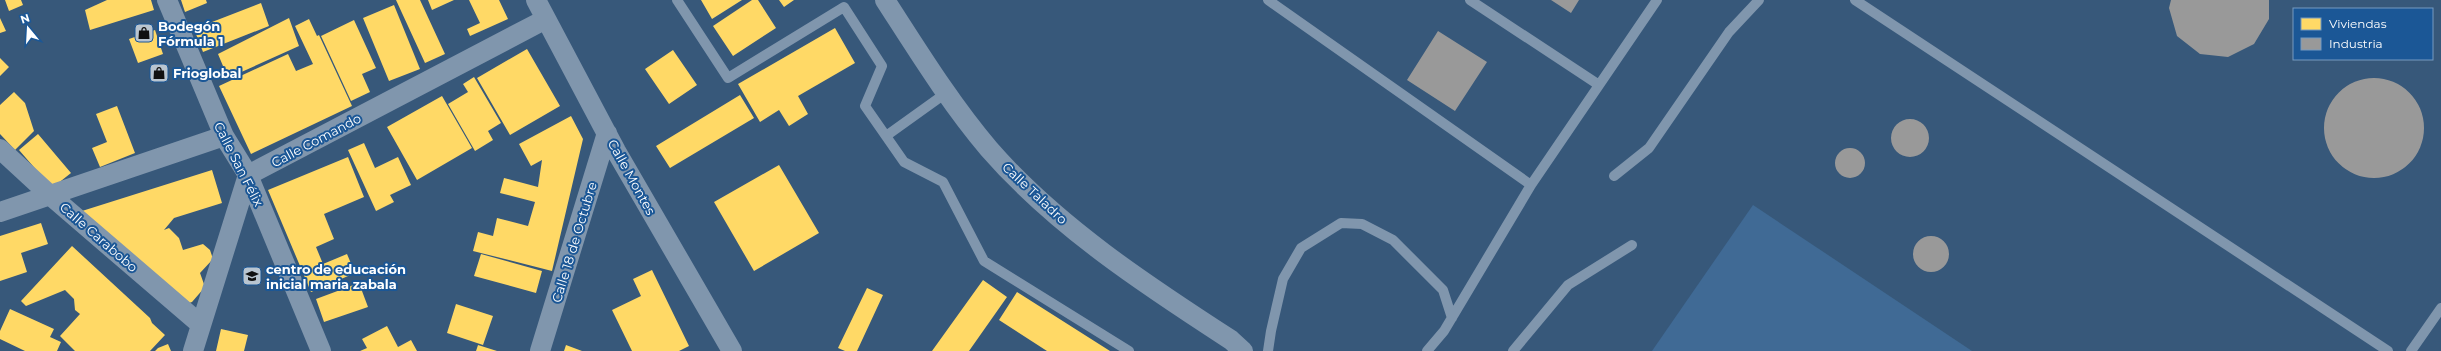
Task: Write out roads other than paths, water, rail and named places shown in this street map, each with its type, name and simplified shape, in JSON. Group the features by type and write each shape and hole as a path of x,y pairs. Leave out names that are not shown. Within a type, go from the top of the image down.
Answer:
{"street":[{"name":"Calle San Félix","path":"166,0 224,136 248,175 320,351"},
{"name":"Calle Montes","path":"536,0 607,133 732,351"},
{"name":"Calle Taladro","path":"885,0 946,93 990,150 1027,189 1095,246 1151,287 1237,346"},
{"name":"Calle Comando","path":"248,175 546,19"},
{"name":"Calle 18 de Octubre","path":"540,351 607,133"},
{"path":"0,212 51,196 224,136"},
{"name":"Calle Carabobo","path":"0,149 51,196 200,324"},
{"path":"193,351 200,324 248,175"}],"lane":[{"path":"677,0 728,78 844,7 882,66 865,106 904,162 943,182 984,261 1129,351"},
{"path":"1268,0 1531,185"},
{"path":"1470,0 1599,85"},
{"path":"1427,351 1452,318 1531,185 1657,0"},
{"path":"1614,176 1649,148 1729,32 1759,0"},
{"path":"1855,0 2388,351"},
{"path":"886,136 946,93"},
{"path":"1268,351 1270,330 1283,279 1301,248 1340,223 1362,224 1393,240 1443,290 1452,318"},
{"path":"1513,351 1568,285 1632,245"},
{"path":"2411,351 2441,308"}],"water":[{"path":"1753,205 1972,351 1652,351"}],"place":[{"name":"Bodegón Fórmula 1","path":"144,33"},
{"name":"Frioglobal","path":"159,73"},
{"name":"centro de educación inicial maria zabala","path":"252,276"}]}
